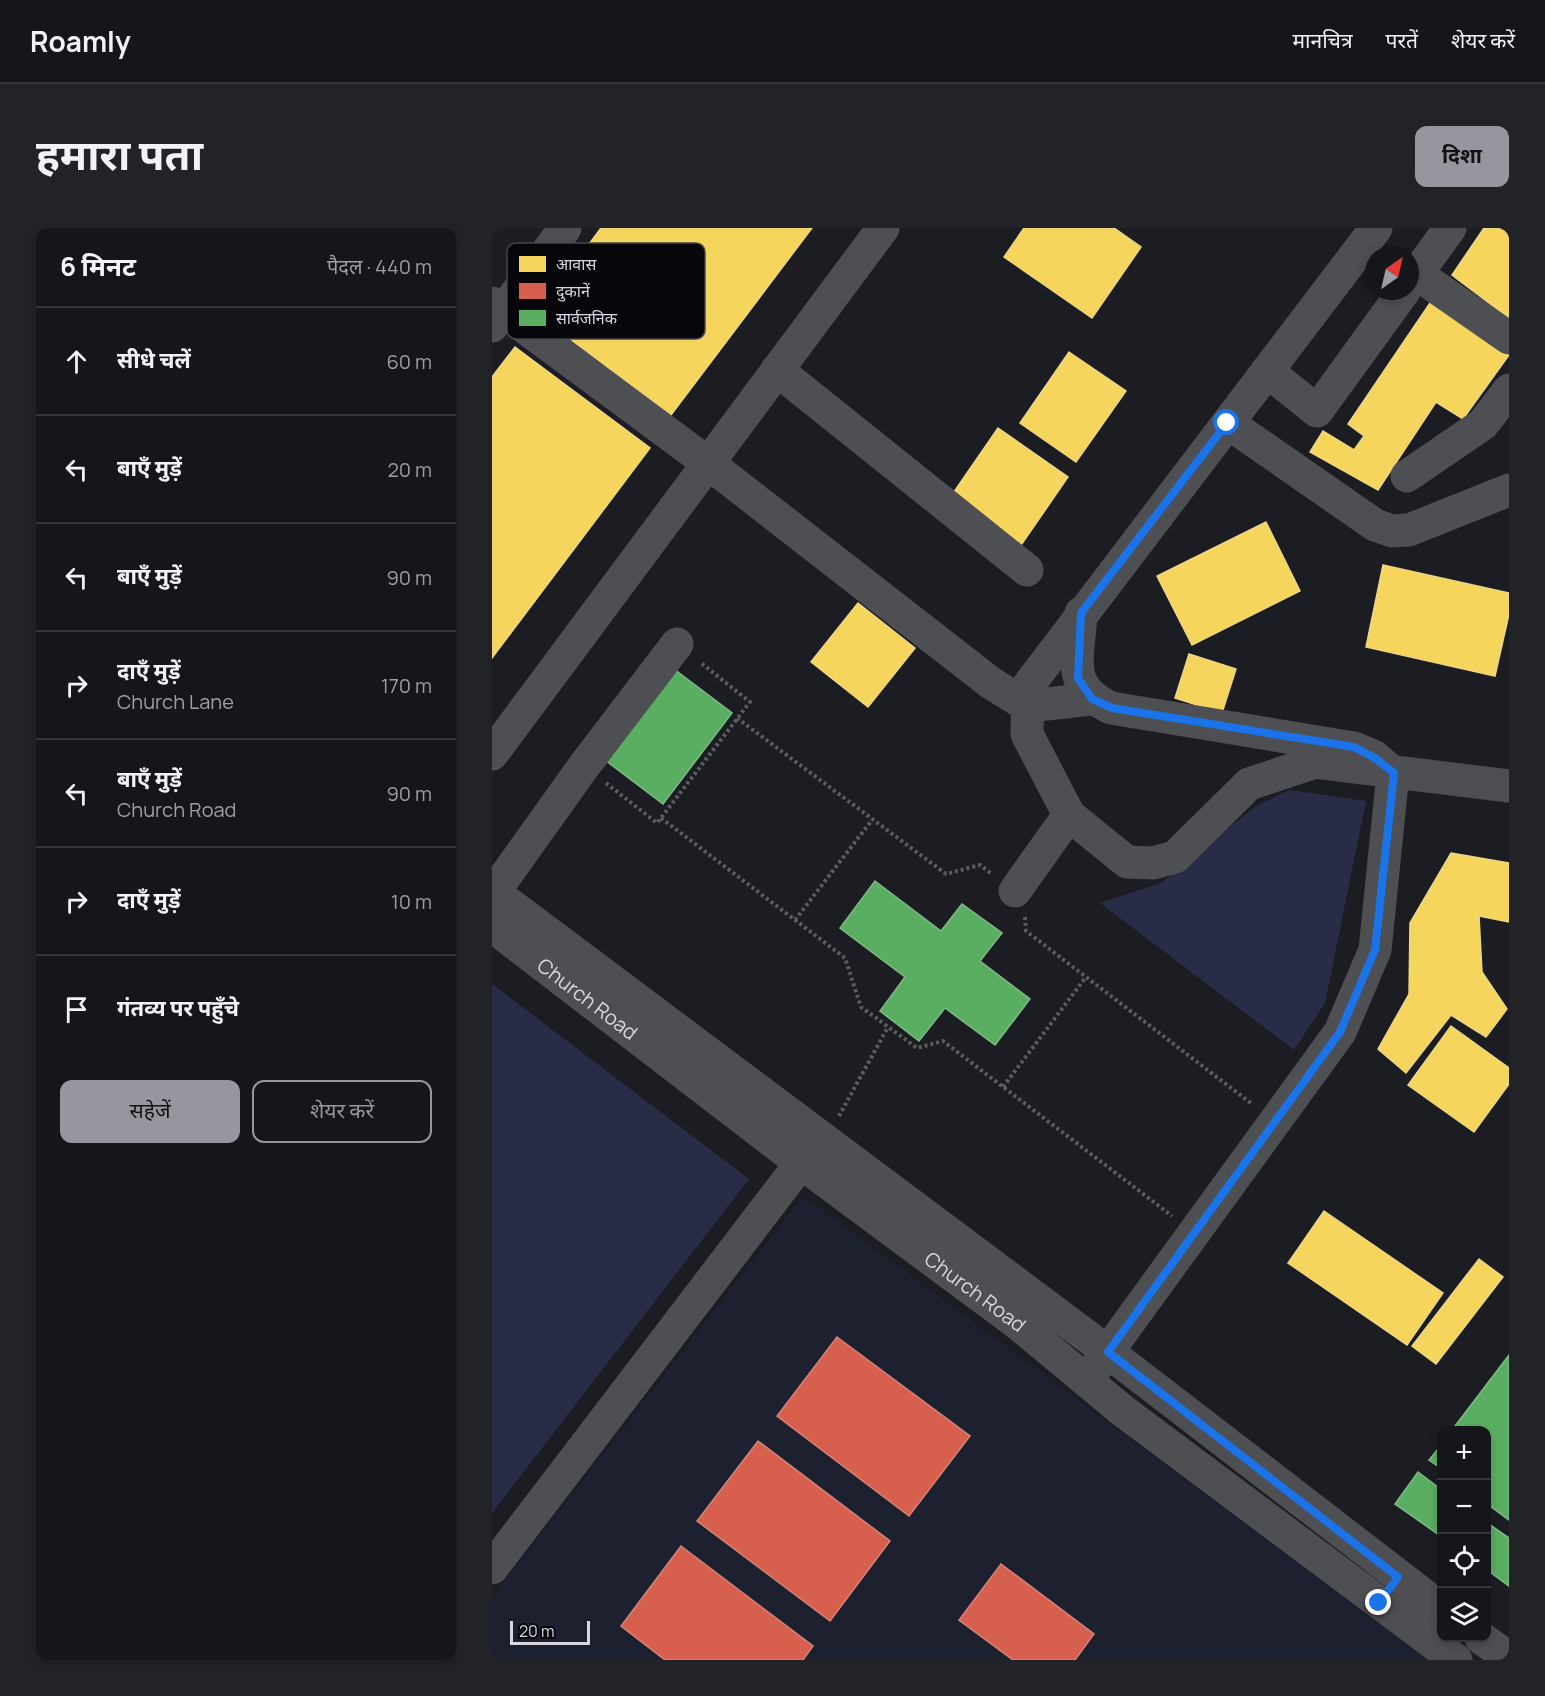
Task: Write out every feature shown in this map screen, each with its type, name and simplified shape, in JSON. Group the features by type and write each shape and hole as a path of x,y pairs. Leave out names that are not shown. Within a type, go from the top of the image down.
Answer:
{"street":[{"path":"553,243 565,228"},
{"path":"492,754 883,228"},
{"path":"1376,228 1081,613 1028,686 1028,734 1069,815 1127,862 1153,863 1175,856 1249,784 1315,762 1509,786"},
{"path":"1419,271 1450,228"},
{"path":"1419,288 1509,338"},
{"path":"496,313 507,299"},
{"path":"1267,371 1317,411 1398,300"},
{"path":"533,339 708,463 991,683 1028,706 1092,699 1112,708 1354,747 1375,758 1394,773"},
{"path":"777,370 1027,570"},
{"path":"1407,476 1483,424 1509,390"},
{"path":"1227,423 1375,525 1392,531 1409,531 1509,490"},
{"path":"1081,613 1078,678 1092,699"},
{"path":"497,909 584,766 677,644"},
{"path":"1086,1380 1340,1032 1375,950 1394,773"},
{"path":"1015,891 1069,815"},
{"name":"Church Road","path":"497,909 826,1140 1108,1352 1437,1605"},
{"name":"Church Road","path":"497,909 801,1163 1017,1323 1123,1411 1456,1660"},
{"path":"492,1568 801,1163 826,1140"},
{"path":"1379,1603 1398,1577"},
{"path":"1486,1642 1509,1659"}],"path":[{"path":"584,766 657,823 750,702 677,644"},
{"path":"661,818 845,958 861,1007 917,1048 943,1041 1194,1233"},
{"path":"795,920 872,820"},
{"path":"1003,1087 1086,977"},
{"path":"826,1140 888,1027"}],"shaded area":[{"path":"1289,790 1366,801 1325,1003 1294,1050 1100,903 1161,883 1256,806"},
{"path":"492,984 749,1179 492,1513"},
{"path":"803,1196 1429,1660 492,1660 492,1597"}],"building: आवास":[{"path":"601,228 812,228 671,415 570,339 705,339 705,243 590,243"},
{"path":"1024,228 1114,228 1141,247 1092,318 1004,257"},
{"path":"1484,228 1509,228 1509,318 1452,275"},
{"path":"1432,300 1509,352 1509,355 1463,419 1436,402 1378,490 1310,452 1323,431 1354,450 1364,436 1348,424"},
{"path":"515,347 650,448 492,658 492,377"},
{"path":"1069,352 1126,391 1076,462 1020,423"},
{"path":"998,428 1068,477 1019,548 949,499"},
{"path":"1266,522 1300,591 1192,645 1157,576"},
{"path":"1383,565 1509,593 1509,614 1495,676 1366,647"},
{"path":"858,603 915,648 868,707 811,662"},
{"path":"1189,654 1236,669 1222,713 1175,698"},
{"path":"1451,853 1509,863 1509,922 1479,916 1482,972 1507,1009 1486,1037 1451,1015 1406,1073 1378,1049 1409,994 1410,923"},
{"path":"1451,1026 1509,1068 1509,1084 1474,1132 1408,1085"},
{"path":"1324,1211 1443,1293 1407,1345 1288,1263"},
{"path":"1479,1259 1503,1277 1436,1364 1412,1346"}],"building: दुकानें":[{"path":"837,1337 970,1436 909,1516 777,1416"},
{"path":"758,1441 890,1541 830,1621 697,1521"},
{"path":"681,1546 813,1646 803,1660 665,1660 621,1626"},
{"path":"1001,1564 1094,1634 1075,1660 1013,1660 959,1620"}],"building: सार्वजनिक":[{"path":"670,666 732,713 663,804 601,757"},
{"path":"875,881 941,931 962,904 1002,933 980,961 1030,999 995,1045 945,1008 919,1041 880,1011 905,977 840,928"},
{"path":"1509,1355 1509,1520 1491,1507 1491,1426 1455,1426"},
{"path":"1437,1450 1437,1466 1429,1460"},
{"path":"1418,1472 1437,1486 1437,1533 1395,1504"},
{"path":"1491,1525 1509,1538 1509,1586 1491,1573"}],"route":[{"path":"1227,423 1081,613 1078,678 1092,699 1112,708 1354,747 1375,758 1394,773 1375,950 1340,1032 1108,1352 1398,1577 1379,1603"}]}
